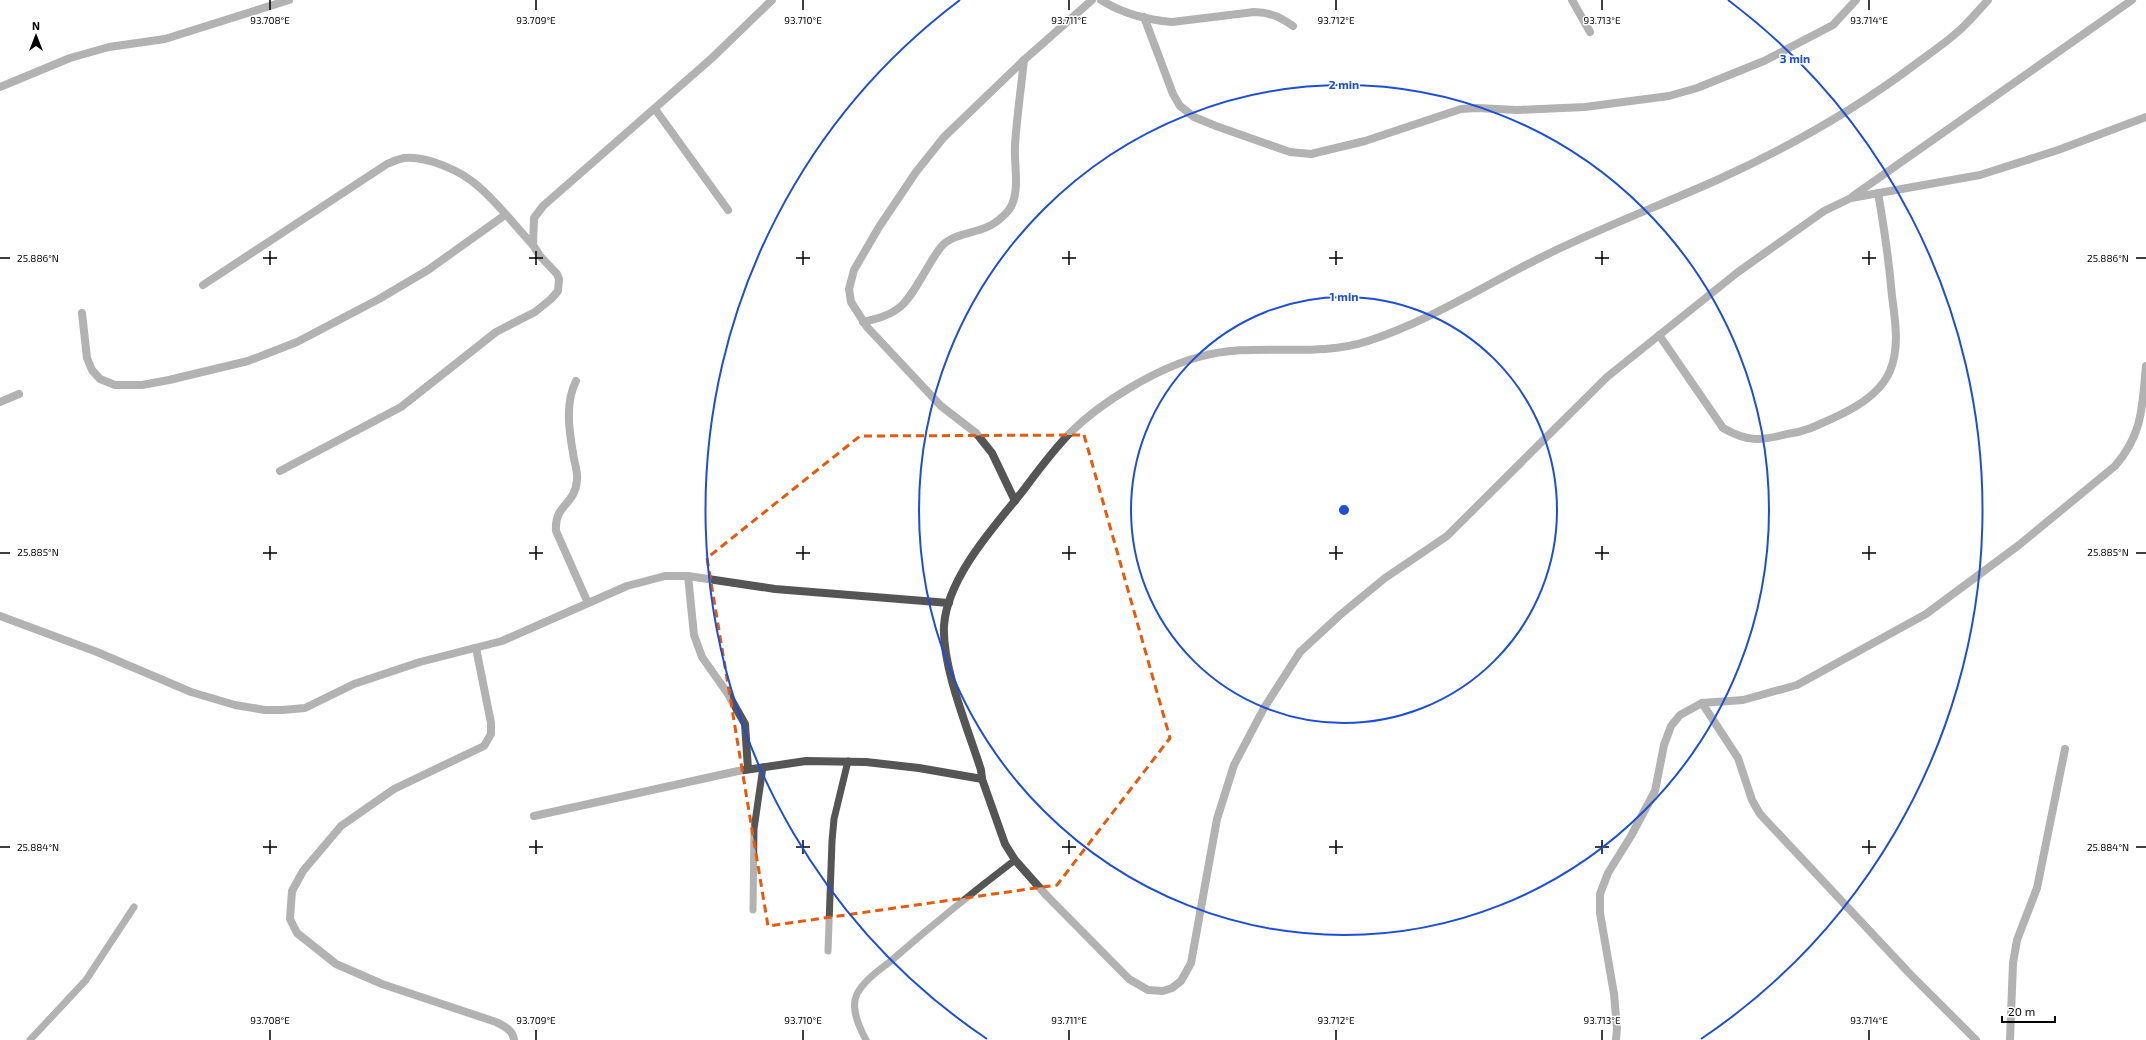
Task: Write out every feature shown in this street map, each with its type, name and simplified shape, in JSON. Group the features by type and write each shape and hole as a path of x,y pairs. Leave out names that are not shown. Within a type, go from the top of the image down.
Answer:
{"street":[{"path":"0,87 70,58 109,47 165,39 289,0"},
{"path":"533,245 534,218 543,206 712,58 772,0"},
{"path":"1015,501 992,453 976,433 941,406 864,322 851,302 849,289 854,270 879,227 916,172 944,137 1024,60 1092,0"},
{"path":"1101,0 1111,6 1144,17 1172,22 1254,12 1267,12 1278,16 1293,26"},
{"path":"1572,0 1590,32"},
{"path":"1144,17 1173,94 1180,106 1194,116 1216,126 1290,152 1311,154 1365,141 1461,110 1477,108 1517,110 1585,106 1669,96 1696,88 1764,62 1833,25 1856,0"},
{"path":"1988,0 1963,28 1894,80 1842,114 1766,156 1719,179 1548,254 1425,319 1367,342 1346,346 1222,353 1202,356 1162,369 1098,410 1072,431 979,547 958,581 949,603 944,622 944,638 950,671 981,770 982,779 1005,844 1015,860 1046,896 1129,979 1148,990 1163,991 1172,988 1181,981 1191,963 1217,820 1234,765 1264,708 1300,652 1340,615 1385,578 1447,536 1607,377 1738,272 1824,211 1851,198 2132,0"},
{"path":"864,322 888,315 901,307 931,261 946,242 953,237 977,232 990,226 1009,210 1013,202 1015,192 1016,140 1024,60"},
{"path":"654,109 728,210"},
{"path":"1851,198 1980,175 2058,150 2146,116"},
{"path":"203,285 387,164 403,158 416,158 430,162 457,172 478,185 533,245 540,256 557,274 559,279 558,291 535,312 496,332 401,407 280,471"},
{"path":"1659,335 1723,428 1736,436 1751,439 1766,439 1807,430 1848,412 1864,401 1883,381 1890,371 1897,339 1888,252 1878,193"},
{"path":"82,313 87,358 92,370 100,379 115,385 142,385 169,380 248,361 297,342 379,299 428,270 505,215"},
{"path":"1616,1040 1617,1028 1614,994 1600,913 1600,894 1608,873 1656,791 1664,745 1672,726 1680,715 1702,703 1743,700 1797,685 1926,614 1985,570 2116,466 2128,451 2136,435 2142,409 2146,366"},
{"path":"576,381 571,391 569,405 572,444 577,478 575,492 558,512 555,520 556,531 588,603"},
{"path":"0,402 20,394"},
{"path":"0,616 97,652 191,692 235,705 265,710 305,708 354,684 420,662 476,648 522,634 588,603 647,579 666,576 688,576 775,588 895,600 949,603"},
{"path":"688,576 694,635 702,657 728,694 745,724 748,769"},
{"path":"476,648 491,723 491,734 484,746 394,789 341,826 303,871 292,891 290,919 297,934 336,964 382,984 496,1022 507,1028 514,1036 514,1040"},
{"path":"1702,703 1738,758 1752,800 1760,814 1910,975 1976,1040"},
{"path":"2010,1040 2013,963 2017,940 2037,888 2065,749"},
{"path":"534,816 748,769 806,761 848,761 919,768 982,779"}],"lane":[{"path":"828,952 834,820 848,761"},
{"path":"753,910 754,829 763,767"},
{"path":"866,1040 859,1027 855,1010 857,994 868,981 920,935 1015,860"},
{"path":"30,1040 86,980 134,907"}],"highlighted area":[{"path":"1084,435 1170,738 1057,885 768,926 707,558 860,436"}]}
